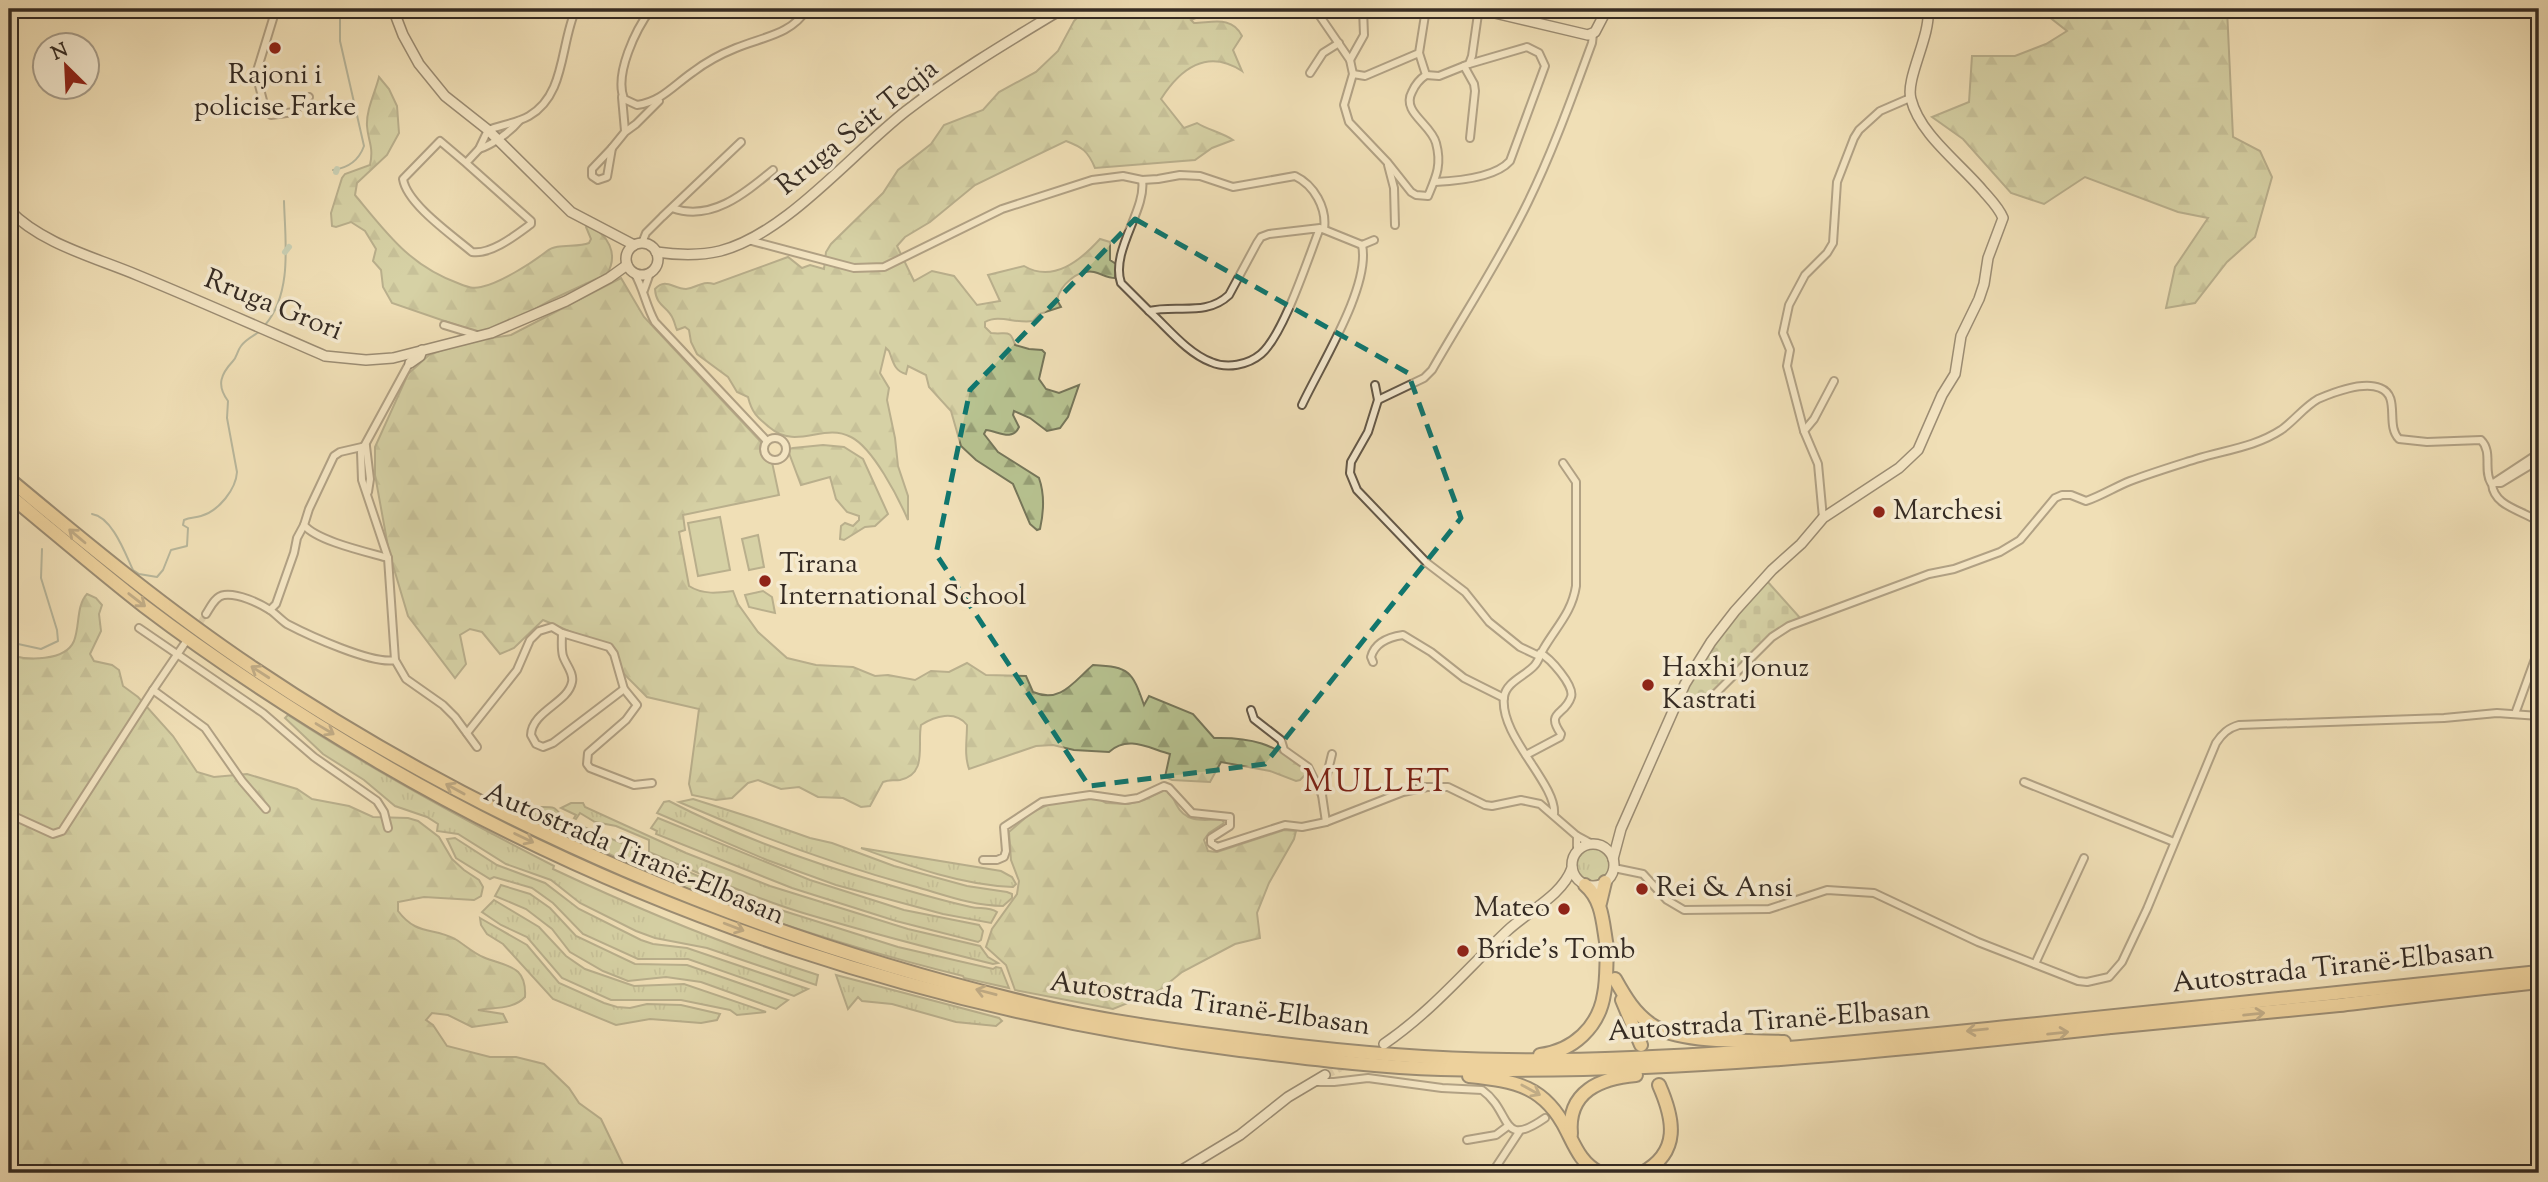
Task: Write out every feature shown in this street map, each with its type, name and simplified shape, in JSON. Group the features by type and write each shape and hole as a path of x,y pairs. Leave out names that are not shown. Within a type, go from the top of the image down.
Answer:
{"highway":[{"name":"Autostrada Tiranë-Elbasan","path":"9,479 151,596 257,670 323,713 471,798 599,859 683,895 833,948 1031,1004 1165,1028 1294,1046 1388,1055 1508,1060 1621,1058 1829,1046 2539,972"},
{"name":"Autostrada Tiranë-Elbasan","path":"9,495 163,620 248,680 326,729 463,808 605,875 739,930 850,967 977,1003 1129,1034 1334,1061 1443,1069 1608,1069 1961,1044 2539,982"},
{"path":"1600,904 1605,882"},
{"path":"1583,883 1596,895 1600,904 1607,950 1615,979 1641,1045"},
{"path":"1508,1060 1513,1055 1546,1054 1562,1049 1588,1030 1603,1001 1607,950"},
{"path":"1615,979 1637,1013 1653,1026 1672,1034 1724,1039 1822,1041 1829,1046"},
{"path":"1573,1144 1570,1129 1572,1115 1577,1102 1592,1087 1612,1078 1688,1070 1694,1065"},
{"path":"1443,1069 1449,1074 1522,1085 1537,1092 1557,1114 1583,1160 1600,1173"},
{"path":"1642,1173 1659,1160 1670,1140 1670,1116 1658,1085"}],"main road":[{"path":"393,9 412,51 435,86 488,130 571,212 616,236 651,246 657,257 650,273 643,275 631,271 627,253 616,236"},
{"name":"Rruga Seit Teqja","path":"657,257 707,254 748,240 774,226 912,106 1062,9"},
{"path":"1478,11 1585,35 1593,34 1607,9"},
{"path":"1559,889 1583,883 1597,886 1611,877 1621,829 1692,671 1735,611 1823,518 1899,468 1918,450 1942,395 1955,374 1961,336 1979,299 1988,258 2003,222 2001,214 1972,178 1930,137 1910,98 1927,28 1928,9"},
{"name":"Rruga Grori","path":"9,210 35,233 50,240 325,356 346,359 406,360 452,337 467,339 514,325 609,278 631,271"},
{"path":"627,253 638,244"},
{"path":"1384,1044 1433,1006 1512,926 1559,889 1569,878 1577,853 1583,847 1611,841 1621,829"},
{"path":"1596,845 1608,851 1613,863"},
{"path":"1572,868 1583,883"},
{"path":"1177,1173 1240,1135 1278,1105 1325,1075"}],"street":[{"path":"276,9 256,74 265,108 271,115 294,112 309,97"},
{"path":"479,149 538,110 552,92 560,73 563,47 576,9"},
{"path":"625,132 622,82 628,53 639,26 650,9"},
{"path":"612,148 607,177 598,180 592,176 592,169 625,132 662,97 693,72 724,53 784,31 807,9"},
{"path":"1315,9 1350,60 1353,74 1344,105 1346,117 1416,195 1427,195 1435,182 1437,165 1436,143 1430,131 1410,108 1409,102 1412,91 1426,75"},
{"path":"1350,60 1364,35 1363,9"},
{"path":"1426,9 1419,53 1426,75"},
{"path":"1466,65 1472,56 1478,11"},
{"path":"1378,400 1424,378 1432,370 1471,305 1528,201 1559,132 1593,34"},
{"path":"1310,73 1323,53 1339,43"},
{"path":"1426,75 1439,76 1527,47 1539,53 1545,66 1506,166 1471,179 1435,182"},
{"path":"1353,74 1365,76 1419,53"},
{"path":"1466,65 1475,91 1470,138"},
{"path":"622,95 626,101 637,105 662,97"},
{"path":"1823,518 1818,464 1804,431 1787,366 1790,350 1783,333 1789,304 1805,275 1833,243 1837,182 1854,138 1880,111 1910,98"},
{"path":"466,163 479,149 488,130 519,121"},
{"path":"440,141 466,163 531,221 523,230 482,253 472,252 421,207 405,188 403,179 440,141"},
{"path":"638,244 646,233 741,142"},
{"path":"1388,163 1394,188 1395,225"},
{"path":"672,208 687,213 710,210 743,193 773,170"},
{"path":"748,240 853,268 884,267 1002,209 1093,180 1123,176 1142,180 1180,175 1200,176 1233,187 1295,176 1305,180 1313,190 1325,214 1322,228 1277,331 1264,352 1249,362 1225,366 1210,362 1121,283 1119,278 1124,245 1143,195 1142,180"},
{"path":"1149,310 1209,308 1223,301 1261,237 1269,234 1322,228 1363,245 1374,240"},
{"path":"1302,405 1360,282 1365,257 1363,245"},
{"path":"631,271 644,290 648,309 655,322 767,441"},
{"path":"644,290 650,273"},
{"path":"452,337 444,325 479,336"},
{"path":"406,360 361,452 362,480 388,558 395,660 406,679 443,705 477,747"},
{"path":"1804,431 1814,419 1835,381"},
{"path":"1376,385 1378,400 1368,432 1352,462 1350,473 1357,490 1427,563 1465,592 1489,622 1520,647 1550,659 1571,688 1571,697 1554,722 1560,737 1526,755"},
{"path":"1676,706 1716,693 1772,637 1789,625 1929,575 1954,569 2012,546 2028,532 2055,498 2071,495 2086,502 2128,482 2198,458 2242,448 2281,430 2318,400 2339,392 2372,386 2385,390 2391,397 2392,425 2399,439 2427,442 2481,440 2487,448 2488,482 2492,484 2493,493 2498,500 2539,522"},
{"path":"270,610 276,604 297,538 334,456 366,446"},
{"path":"2492,484 2539,453"},
{"path":"2492,484 2501,483 2539,460"},
{"path":"1554,814 1555,805 1550,794 1509,722 1504,698 1510,686 1532,669 1570,611 1576,586 1576,482 1563,463"},
{"path":"304,525 310,531 342,545 388,558"},
{"path":"206,614 218,597 225,594 253,601 284,622 342,648 386,663 395,660"},
{"path":"467,733 517,670 530,640 539,631 552,627 562,633 609,647 614,654 624,689 635,702 636,709 588,753 587,764 590,768 634,785 652,783"},
{"path":"139,628 263,713 314,757 377,801 384,812 388,828"},
{"path":"562,633 562,652 572,681 566,693 534,724 531,735 536,744 543,747 553,743 624,689"},
{"path":"1373,662 1371,657 1376,646 1403,635 1431,652 1464,678 1504,698"},
{"path":"9,814 53,834 62,831 185,643"},
{"path":"2515,714 2539,648"},
{"path":"153,690 205,728 242,781 266,808"},
{"path":"1251,710 1254,719 1281,740 1284,750 1308,767 1322,795 1326,822"},
{"path":"1613,863 1643,874 1667,900 1684,910 1769,909 1827,890 1874,893 1978,942 2078,981 2087,982 2109,977 2122,962 2216,743 2224,732 2234,726 2515,714 2539,716"},
{"path":"1322,795 1332,754"},
{"path":"2024,782 2175,842"},
{"path":"983,860 1004,857 1004,827 1042,802 1083,795 1125,800 1138,798 1164,786 1192,813 1230,817 1230,825 1212,836 1211,843 1217,847 1285,825 1302,827 1326,822 1407,791 1427,787 1459,791 1485,805 1521,800 1540,804 1577,835 1596,845"},
{"path":"1577,835 1577,853"},
{"path":"2035,964 2084,858"},
{"path":"1313,1082 1376,1078 1442,1088 1482,1090 1497,1105 1508,1126 1519,1132"},
{"path":"1492,1173 1519,1132 1530,1129 1545,1118"},
{"path":"1467,1140 1496,1135 1508,1126"}],"highlighted area":[{"path":"1135,219 1408,373 1461,518 1265,764 1089,786 936,554 970,390"}],"green space":[{"path":"1103,9 1217,9 1191,20 1194,23 1227,23 1238,29 1242,36 1233,50 1242,71 1217,61 1196,65 1177,79 1161,99 1184,128 1197,123 1233,140 1212,148 1195,160 1095,168 1084,150 1066,141 975,185 930,222 905,237 897,246 914,281 932,271 954,276 977,305 1000,301 988,275 1024,266 1035,271 1056,271 1075,262 1100,239 1110,242 1110,260 1116,264 1115,278 1088,272 1071,279 1059,294 1057,300 1061,307 1039,314 1033,321 996,319 985,322 985,327 991,333 1007,333 1015,345 1042,350 1045,353 1039,379 1046,389 1059,393 1079,385 1068,417 1060,428 1047,431 1030,418 1014,411 1013,415 1019,427 1013,434 1004,435 986,430 984,434 998,452 1039,478 1043,503 1040,529 1037,530 1030,524 1013,484 976,460 961,446 951,411 929,387 926,375 908,366 906,374 899,371 886,348 880,373 889,388 887,400 898,466 908,496 908,520 876,462 868,451 851,437 830,432 790,437 779,434 761,420 753,411 748,397 737,392 728,377 697,354 689,330 685,327 677,330 671,315 660,303 655,289 663,284 686,289 706,283 714,284 788,257 802,268 810,265 824,269 826,252 831,244 883,193 898,170 931,144 944,125 983,110 999,92 1036,72 1058,51 1080,15"},
{"path":"1217,9 1247,9 1252,10 1255,16 1232,16"},
{"path":"2039,9 2227,9 2233,137 2260,151 2272,177 2255,237 2227,262 2195,303 2166,308 2175,267 2208,218 2178,212 2085,177 2044,204 2011,193 1963,139 1932,117 1969,102 1972,56 2015,56 2046,44 2067,31"},
{"path":"379,77 389,89 397,106 399,133 387,155 357,183 355,195 401,248 442,277 478,288 525,267 551,249 589,243 591,239 586,227 588,225 610,245 612,259 607,274 508,324 479,332 470,332 392,303 383,287 381,270 373,261 376,249 365,231 351,222 332,226 331,213 345,174 370,165 367,120"},
{"path":"621,278 644,317 761,442 762,455 772,462 779,495 683,515 685,530 679,532 689,586 705,592 733,591 738,604 758,632 787,658 816,665 853,667 875,676 888,675 915,680 931,671 949,672 967,663 986,675 1026,676 1033,692 1043,695 1052,695 1066,689 1093,665 1115,667 1132,678 1144,705 1149,696 1193,714 1214,738 1240,739 1272,747 1304,767 1306,774 1296,781 1270,771 1221,762 1210,782 1172,780 1165,777 1170,754 1131,744 1123,744 1109,752 1074,750 1053,745 1036,746 969,769 966,753 967,725 957,717 945,716 921,725 920,758 915,772 900,780 883,782 870,806 861,807 843,798 818,797 799,787 781,789 758,780 748,783 732,798 716,800 692,795 689,784 699,709 647,697 622,672 607,647 543,620 514,648 500,654 482,632 470,629 460,635 466,664 455,678 408,616 389,552 375,475 375,447 408,374 429,355 464,342 511,335"},
{"path":"823,445 844,447 863,459 888,514 875,526 865,527 844,540 840,539 841,526 845,523 853,526 859,516 847,512 836,499 830,477 801,485 789,453 789,449 793,448"},
{"path":"720,517 730,570 698,576 688,523"},
{"path":"758,535 764,567 749,570 742,539"},
{"path":"1767,581 1801,619 1772,633 1709,695 1686,700 1687,689 1705,657"},
{"path":"763,591 772,597 775,613 749,607 745,595"},
{"path":"87,594 102,605 99,614 101,631 90,654 94,661 112,665 119,670 123,686 138,697 173,736 197,772 214,777 247,774 297,789 312,799 349,806 373,817 408,818 418,821 439,837 452,859 479,880 483,887 481,896 474,900 424,897 398,902 398,911 418,928 447,935 479,955 519,972 525,986 525,997 509,1006 478,1010 503,1014 507,1022 472,1027 448,1015 432,1013 426,1020 433,1025 447,1046 490,1057 516,1057 544,1064 569,1088 579,1103 601,1119 627,1173 9,1173 9,655 45,658 63,653 74,641 81,604"},
{"path":"288,715 419,794 554,866 553,869 684,926 818,975 816,985 707,948 655,938 636,931 580,903 551,880 506,864 458,834 437,831 438,824 427,817 395,806 364,780 323,754 285,718"},
{"path":"1167,789 1180,810 1190,818 1222,819 1224,823 1204,840 1208,851 1217,852 1284,830 1296,831 1257,913 1260,938 1235,944 1182,972 1160,990 1113,1009 1015,990 1006,965 986,947 992,929 1017,894 1019,881 1011,860 1009,832 1032,812 1052,803 1095,797 1106,803 1128,804"},
{"path":"693,799 832,843 894,866 967,886 1007,892 1012,894 1012,898 1003,906 980,904 853,868 765,837 679,802"},
{"path":"669,801 749,838 805,859 920,894 997,912 991,923 943,914 836,885 767,860 657,813 664,802"},
{"path":"571,803 583,803 585,807 686,853 770,886 908,929 980,946 988,957 998,963 902,941 769,902 649,852 649,840 616,826 595,822 580,813 574,818 576,815 561,808"},
{"path":"538,807 554,808 565,819 768,906 898,947 993,969 1001,968 1009,988 860,948 726,904 519,812"},
{"path":"658,818 810,880 904,910 979,925 983,931 981,940 978,942 896,921 792,888 656,834 657,831 651,828"},
{"path":"455,838 497,865 545,883 579,909 641,940 687,948 808,989 794,996 688,959 638,959 583,934 553,903 532,888 494,877 490,879 456,858 447,839"},
{"path":"861,848 1001,871 1012,877 1016,884 1013,887 955,879"},
{"path":"1593,848 1605,853 1610,865 1605,877 1593,882 1581,877 1576,865 1581,853"},
{"path":"501,885 530,894 550,908 576,936 635,964 687,965 788,1000 776,1009 701,982 666,977 628,981 603,971 570,952 552,929 526,909 495,896"},
{"path":"494,900 539,927 566,956 585,969 634,986 684,984 766,1012 737,1015 730,1010 681,1000 611,1000 562,978 527,937 501,925 482,912"},
{"path":"480,918 527,945 559,983 604,1003 630,1008 647,1004 681,1005 720,1014 717,1020 701,1023 650,1019 616,1025 553,999 503,944 487,934"},
{"path":"836,975 1002,1021 996,1026 956,1022 892,1004 862,1001 858,997 848,1009"}],"waterway":[{"path":"333,170 352,162 364,146 340,41 340,9"},
{"path":"265,325 274,312 284,282 284,201"},
{"path":"285,252 289,247"},
{"path":"92,514 112,529 133,570 139,574 157,577 163,570 171,550 187,546 188,528 183,525 184,520 214,509 225,499 236,479 227,418 228,401 221,385 225,370 240,348 259,332"},
{"path":"9,642 41,649 58,641 41,578 42,549"},
{"path":"1982,1173 2024,1169 2066,1173"}],"tunnel":[{"path":"195,630 206,614"},
{"path":"1325,1075 1348,1063"}],"place":[{"name":"Rajoni i policise Farke","path":"275,48"},
{"name":"Marchesi","path":"1879,512"},
{"name":"Tirana International School","path":"765,581"},
{"name":"Haxhi Jonuz Kastrati","path":"1648,685"},
{"name":"Rei & Ansi","path":"1642,889"},
{"name":"Mateo","path":"1564,909"},
{"name":"Bride's Tomb","path":"1463,951"}],"district":[{"name":"MULLET","path":"1377,783"}]}
